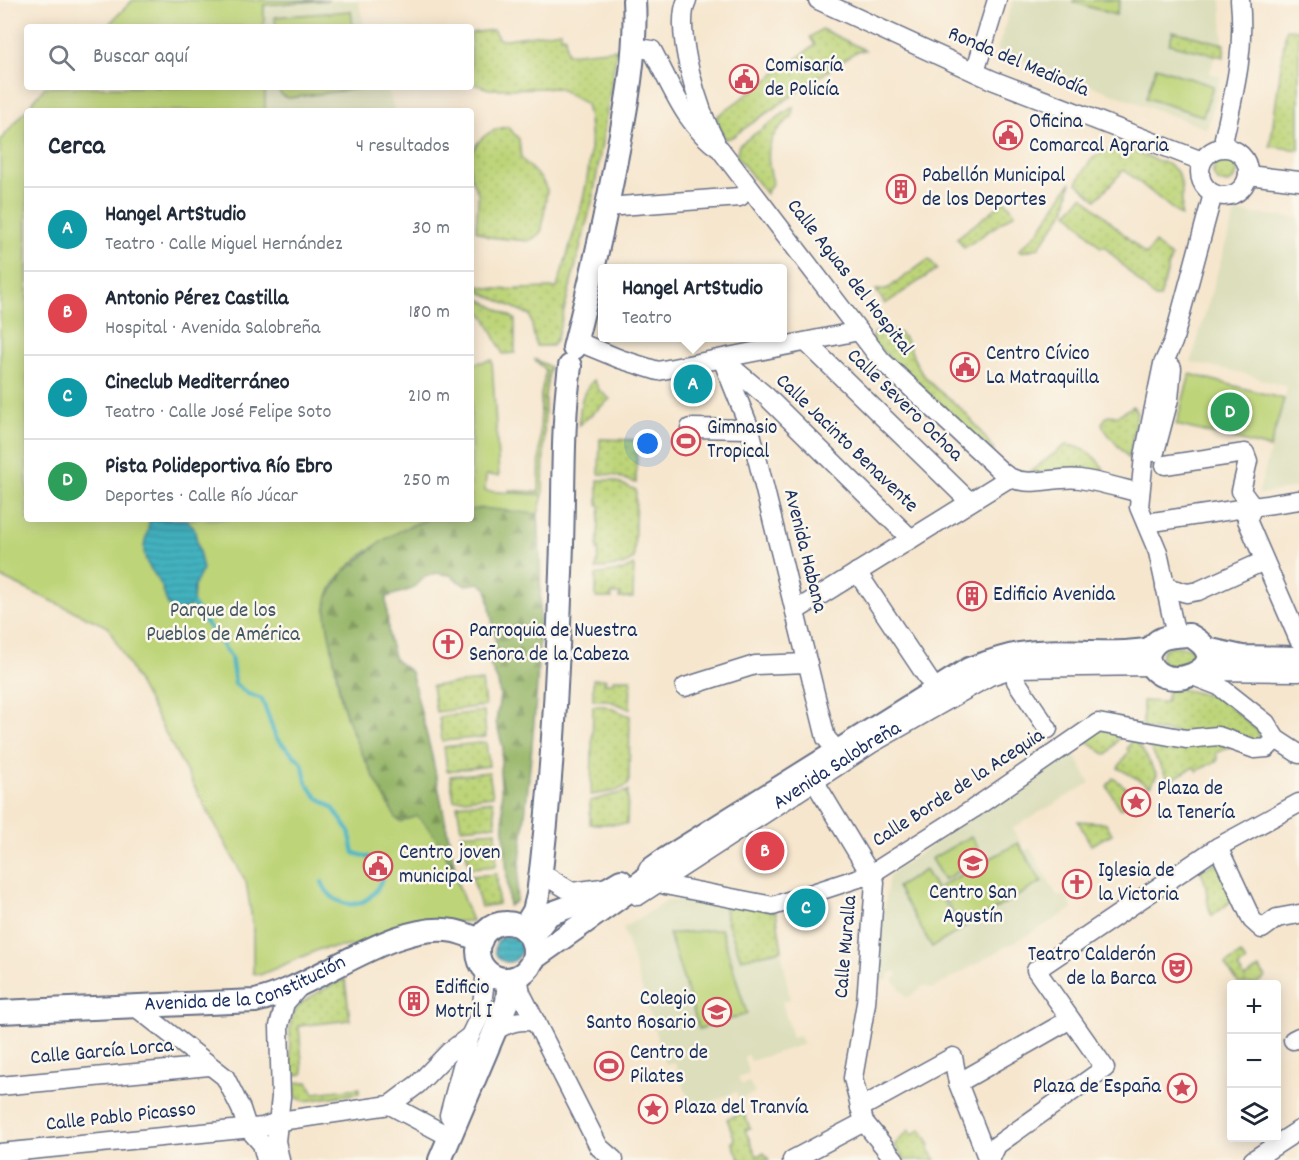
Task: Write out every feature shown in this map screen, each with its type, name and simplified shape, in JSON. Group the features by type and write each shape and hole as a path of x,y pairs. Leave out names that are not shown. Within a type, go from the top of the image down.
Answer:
{"main road":[{"path":"599,264 625,116 633,47 634,0"},
{"path":"440,1160 496,1030 523,959 541,873 556,684 564,408 573,351 595,289 598,268"},
{"path":"1201,666 1201,641 1189,635 1165,636 1150,659 1160,674 1171,678 1201,666 1242,657 1299,658"},
{"name":"Avenida Salobreña","path":"523,959 647,878 814,774 842,749 969,669 996,658 1020,654 1123,654 1150,659"},
{"name":"Avenida Salobreña","path":"523,959 549,914 585,902 641,871 655,875"},
{"path":"508,923 523,959 500,979 486,971 478,956 481,940 490,928 508,923"},
{"name":"Avenida de la Constitución","path":"0,1012 255,1001 278,996 403,936 452,931 481,940"}],"street":[{"name":"Calle Aguas del Hospital","path":"687,0 684,30 689,61 707,124 720,149 881,360 1009,478"},
{"name":"Ronda del Mediodía","path":"818,0 975,72 1202,160"},
{"path":"975,72 997,0"},
{"path":"1225,147 1224,138 1240,69 1243,33 1240,0"},
{"name":"Calle Aguas del Hospital","path":"633,47 652,50 689,118 705,139 720,149"},
{"path":"1225,147 1240,153 1245,159 1248,175 1242,189 1235,194 1220,196 1213,194 1202,183 1200,168 1202,160 1212,151 1225,147"},
{"path":"1248,175 1299,180"},
{"path":"1176,636 1158,552 1139,507 1141,484 1154,457 1163,427 1169,399 1173,342 1213,194"},
{"path":"607,207 740,197"},
{"path":"573,351 620,359 658,371 859,331"},
{"name":"Calle Severo Ochoa","path":"806,342 970,502"},
{"name":"Avenida Habana","path":"722,359 750,429 826,738 833,746 842,749"},
{"name":"Calle Jacinto Benavente","path":"722,359 766,396 911,539"},
{"path":"690,428 750,429"},
{"path":"1165,465 1245,453 1248,461 1241,491 1253,507"},
{"path":"795,610 1009,478 1024,482 1078,478 1141,484"},
{"path":"1146,523 1299,500"},
{"path":"1253,507 1247,520 1299,640"},
{"path":"1165,587 1187,593 1198,591 1264,561"},
{"path":"857,572 935,689"},
{"name":"Avenida Salobreña","path":"814,774 990,676 1015,668 1150,659"},
{"path":"685,687 754,665 808,663"},
{"path":"1201,666 1299,672"},
{"path":"1201,666 1219,686 1266,723 1276,739 1299,754"},
{"path":"1015,668 1016,681 1048,729"},
{"name":"Calle Borde de la Acequia","path":"655,875 665,885 773,906 871,874 973,809 1098,723 1186,740 1218,736 1255,749 1267,748 1276,739"},
{"name":"Calle Muralla","path":"814,774 875,882 866,1003 853,1078 862,1115"},
{"path":"989,1160 997,1145 1105,1068 1069,1020 1036,970 1154,893 1218,847 1299,803"},
{"path":"1218,847 1252,920 1262,929 1277,918 1299,914"},
{"name":"Avenida Salobreña","path":"541,873 572,891 610,887"},
{"path":"523,959 521,993 599,1147 614,1160"},
{"path":"453,1131 449,1115 470,1036 481,1013 486,971"},
{"path":"280,1160 276,1141 280,1121 279,1026 285,1003 300,986"},
{"path":"133,1005 225,1077 247,1127 262,1144 266,1160"},
{"path":"496,1030 510,1022 524,1020 536,1022"},
{"path":"958,1083 1069,1020"},
{"path":"390,1105 418,1084 449,1052 470,1036"},
{"path":"792,1160 953,1057 958,1083 989,1160"},
{"name":"Calle García Lorca","path":"0,1086 209,1066"},
{"path":"390,1105 453,1131"},
{"name":"Calle Pablo Picasso","path":"0,1153 263,1127 280,1121 390,1105"},
{"path":"862,1115 895,1160"},
{"path":"1255,1158 1299,1130"}],"shaded area":[{"path":"358,0 364,24 264,24 263,5"},
{"path":"1013,0 1221,0 1224,57 1215,56 1210,73 1221,76 1207,129 997,50"},
{"path":"265,90 386,90 394,108 265,108"},
{"path":"1235,212 1299,218 1299,487 1258,495 1287,387 1242,373 1191,362"},
{"name":"Centro San Agustín","path":"1071,748 1090,783 1013,828 1025,850 1030,848 1057,895 1067,897 1073,909 932,989 924,986 907,998 893,980 898,975 895,971 889,974 888,980 874,981 889,875"},
{"name":"Colegio Santo Rosario","path":"709,899 725,902 780,943 790,999 782,1002 792,1038 798,1036 804,1044 751,1061 748,1055 744,1056 749,1073 738,1078 742,1085 749,1082 755,1093 739,1099 736,1092 693,1110 674,1062 665,1064 623,928 666,901"}],"green space":[{"path":"133,0 329,0 264,5 264,24 109,24"},
{"path":"1074,0 1120,0 1116,15 1073,2"},
{"path":"351,11 353,24 276,24 275,17"},
{"path":"822,29 865,50 854,53 732,137 724,139 716,117 815,45 810,37"},
{"path":"1286,29 1299,30 1299,150 1270,146"},
{"path":"493,30 500,40 561,31 561,37 565,36 567,54 617,49 593,198 557,338 552,346 536,346 530,315 480,292 479,286 507,289 557,288 578,220 588,173 590,127 586,104 558,88 489,89 474,84 474,33"},
{"path":"1173,31 1224,44 1224,57 1169,44"},
{"path":"1156,67 1213,86 1203,116 1146,98"},
{"name":"Parque de los Pueblos de América","path":"42,90 265,90 265,108 28,108"},
{"path":"279,90 347,90 289,98 282,96"},
{"path":"793,107 792,117 777,130 770,145 768,154 773,182 766,194 736,155 739,145"},
{"name":"Parque de los Pueblos de América","path":"24,112 24,522 421,522 385,539 342,573 327,599 326,616 342,703 359,748 396,819 401,822 417,816 436,839 450,865 472,921 429,923 362,945 320,949 260,975 253,973 253,926 246,882 108,627 0,577 0,141"},
{"path":"508,127 519,139 521,158 542,180 547,190 542,230 538,236 528,241 488,237 476,230 478,196 474,184 474,148 482,138 498,129"},
{"path":"1125,148 1165,163 1178,173 1182,196 1181,216 1124,170 1096,200 1077,183 1095,156"},
{"path":"1225,159 1234,162 1237,171 1234,180 1225,183 1216,180 1213,171 1216,162"},
{"path":"1071,182 1065,211 1038,248 1021,252 1019,250 1038,232"},
{"path":"1083,196 1146,255 1155,243 1171,257 1160,298 1155,298 1104,246 1101,248 1068,212"},
{"path":"1003,198 1015,213 964,248 957,238 1000,205"},
{"path":"929,259 937,269 885,304 876,290 886,290"},
{"path":"478,298 515,319 515,353 503,354 485,317 474,303"},
{"path":"888,329 901,334 924,376 968,416 994,450 991,452 873,342 872,338 875,333"},
{"path":"534,359 550,367 545,395 543,495 509,492 509,490 539,492 541,394 546,371"},
{"path":"492,360 499,476 486,475 485,491 543,495 538,514 482,508 474,509 474,363"},
{"path":"1190,374 1284,399 1270,448 1176,425"},
{"path":"594,380 599,390 610,399 579,425 583,395"},
{"path":"1133,406 1137,413 1129,459 1109,436 1102,423 1108,415 1117,416"},
{"path":"600,439 637,440 636,483 613,475 599,474"},
{"path":"1066,445 1078,447 1092,455 1103,468 1102,473 1028,473"},
{"path":"598,480 612,480 636,490 634,559 623,565 596,569 600,505 598,505"},
{"path":"482,508 538,514 540,611 535,708 516,901 509,906 500,770 503,748 496,722 500,696 498,682 487,658 495,653 496,644 487,589 479,583 464,585 450,575 436,573 425,577 412,589 386,597 389,640 395,660 411,672 432,756 460,893 445,850 396,819 357,744 342,702 326,616 327,598 344,572 382,541 402,529 421,522 474,522 474,509"},
{"path":"634,565 633,598 619,598 621,594 611,594 612,598 596,598 596,575 624,570"},
{"path":"1170,646 1193,648 1197,659 1181,666 1163,663 1161,656 1164,649"},
{"path":"593,679 606,679 604,683 614,683 613,679 631,679 630,709 607,700 593,700"},
{"path":"482,681 485,706 436,712 432,686"},
{"path":"1169,686 1219,698 1258,731 1260,740 1258,742 1143,729 1143,701 1166,702"},
{"path":"593,706 605,706 630,716 629,780 628,785 616,791 591,795"},
{"path":"484,711 486,737 442,741 439,717"},
{"path":"1102,729 1124,735 1137,743 1157,775 1150,786 1118,768 1129,751 1127,749 1131,742 1121,735 1107,755 1087,742 1088,733"},
{"path":"1152,741 1217,742 1230,747 1216,753 1218,760 1197,771 1194,767 1169,781 1149,746"},
{"path":"486,742 489,766 447,771 444,747"},
{"path":"489,772 493,796 454,800 450,776"},
{"path":"1113,778 1141,798 1120,809 1107,786"},
{"path":"628,791 627,824 590,824 590,801"},
{"path":"493,801 496,825 461,828 457,805"},
{"path":"1078,821 1106,823 1112,834 1091,845"},
{"path":"496,831 496,866 470,868 461,834"},
{"path":"971,836 983,857 944,880 931,859"},
{"path":"1018,843 1042,882 962,928 939,887"},
{"path":"1219,861 1238,896 1212,916 1205,882 1200,871"},
{"path":"925,870 961,930 932,947 897,887"},
{"path":"497,874 498,904 481,907 472,876"},
{"path":"725,902 776,912 782,950 741,959 726,918"},
{"path":"721,929 747,1014 699,1029 669,934"},
{"path":"1241,954 1246,962 1238,968 1245,978 1259,968 1266,977 1262,980 1236,980 1225,965"},
{"path":"345,979 350,1020 299,1026 303,1074 292,1076 290,1024 294,1014 310,997"},
{"path":"308,1082 314,1093 359,1088 359,1093 305,1101 297,1098 292,1083"},
{"path":"743,1112 750,1128 745,1130 757,1156 764,1153 769,1160 740,1160 732,1142 735,1140 727,1119"},
{"path":"921,1129 930,1145 928,1148 936,1160 905,1160 894,1145 909,1130 913,1135"}],"water":[{"path":"149,522 189,522 194,527 203,569 194,587 193,605 176,610 169,606 160,583 145,556 144,547"},
{"path":"508,936 517,940 521,949 517,958 508,962 499,958 495,949 499,940"}],"waterway":[{"path":"193,605 231,657 235,684 248,694 262,699 276,738 302,763 307,784 317,797 333,808 349,831 354,853 388,863 374,893 360,903 352,904 338,900 331,896 322,882"}],"place":[{"name":"Comisaría de Policía","path":"744,79"},
{"name":"Oficina Comarcal Agraria","path":"1008,135"},
{"name":"Pabellón Municipal de los Deportes","path":"901,189"},
{"name":"Centro Cívico La Matraquilla","path":"965,367"},
{"name":"Hangel ArtStudio","path":"693,384"},
{"name":"Pista Polideportiva Río Ebro","path":"1230,412"},
{"name":"Gimnasio Tropical","path":"686,441"},
{"name":"Edificio Avenida","path":"972,596"},
{"name":"Parroquia de Nuestra Señora de la Cabeza","path":"448,644"},
{"name":"Plaza de la Tenería","path":"1136,802"},
{"name":"Antonio Pérez Castilla","path":"765,851"},
{"name":"Centro San Agustín","path":"973,863"},
{"name":"Centro joven municipal","path":"378,866"},
{"name":"Iglesia de la Victoria","path":"1077,884"},
{"name":"Cineclub Mediterráneo","path":"806,908"},
{"name":"Teatro Calderón de la Barca","path":"1177,968"},
{"name":"Edificio Motril I","path":"414,1001"},
{"name":"Colegio Santo Rosario","path":"717,1012"},
{"name":"Centro de Pilates","path":"609,1066"},
{"name":"Plaza de España","path":"1182,1088"},
{"name":"Plaza del Tranvía","path":"653,1109"}]}
